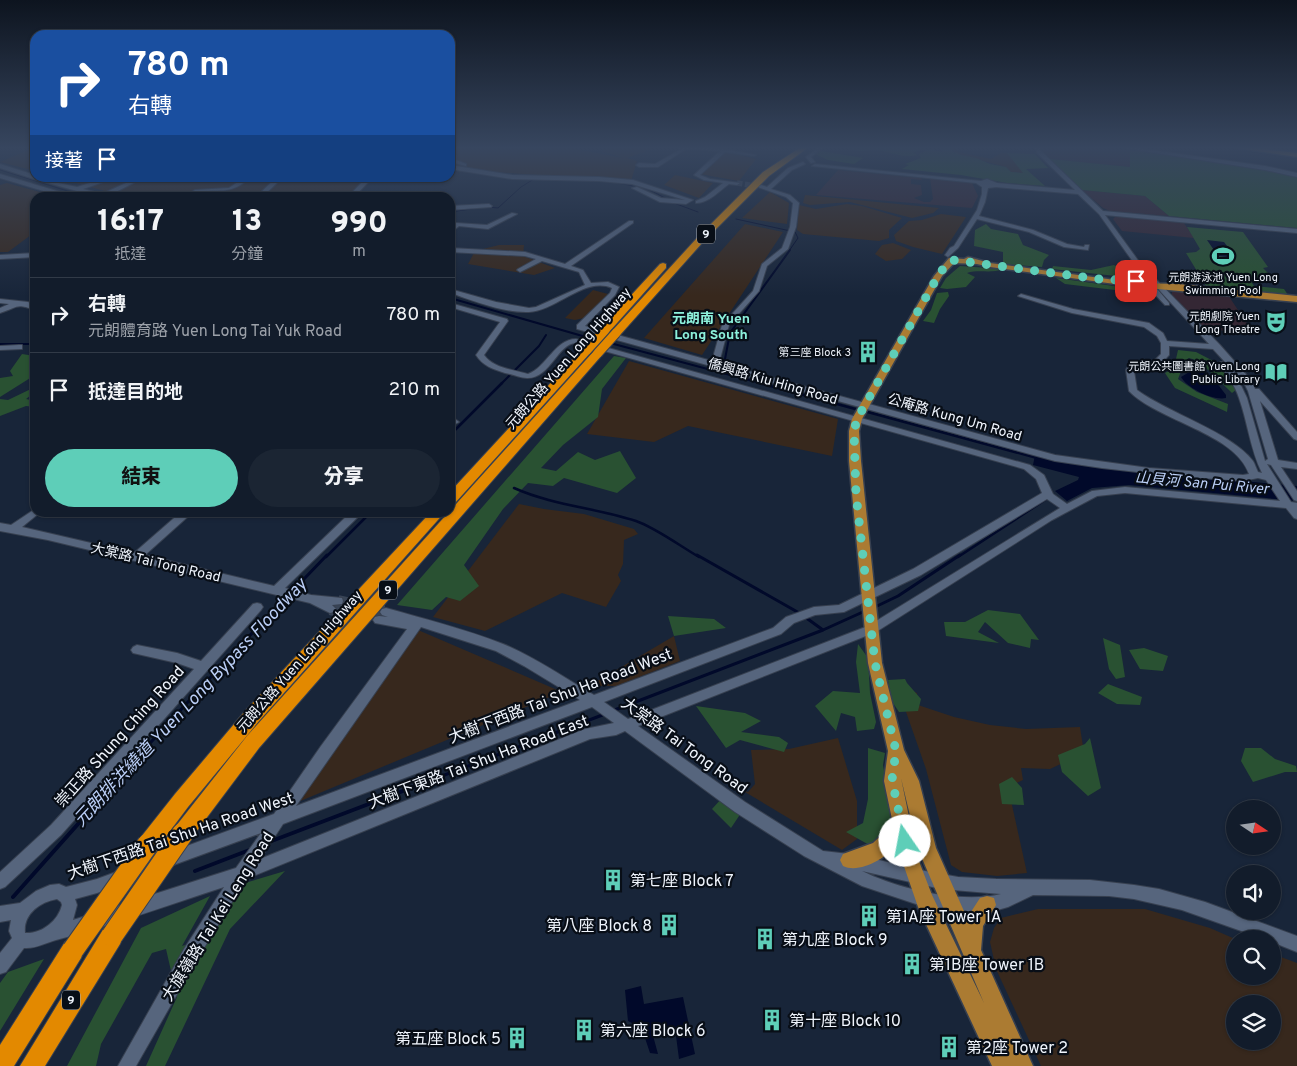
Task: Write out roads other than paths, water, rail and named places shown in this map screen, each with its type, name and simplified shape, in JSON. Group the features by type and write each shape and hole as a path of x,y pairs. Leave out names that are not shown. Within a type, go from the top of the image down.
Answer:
{"highway":[{"name":"9","path":"683,245 733,197"},
{"name":"元朗公路 Yuen Long Highway","path":"455,495 593,351 616,333 706,234 743,197"},
{"name":"元朗公路 Yuen Long Highway","path":"455,509 593,351 605,330 671,258"},
{"name":"元朗公路 Yuen Long Highway","path":"0,1066 72,950 148,844 202,774 261,706 434,517"},
{"name":"元朗公路 Yuen Long Highway","path":"32,1066 112,936 183,833 253,742 448,517"}],"main road":[{"path":"1022,1066 940,882 927,849 911,781 896,751 875,663 856,494 854,431 860,413 949,259 1099,279 1297,299"},
{"path":"896,751 892,780 908,856 915,878 1003,1066"},
{"path":"849,860 868,857 893,840 902,826"},
{"path":"976,962 971,933 974,920 987,904"}],"street":[{"path":"657,197 666,201 698,202 708,197"},
{"path":"676,197 688,201"},
{"path":"718,365 726,325 756,291 764,265 785,249 791,235 796,203 789,197"},
{"path":"949,259 958,250 956,248 985,197"},
{"path":"1083,197 1101,212 1153,285 1231,373 1240,388 1263,464 1279,481 1292,502 1297,516"},
{"path":"455,208 489,206"},
{"path":"1101,212 1297,230"},
{"path":"455,224 488,227 514,214"},
{"path":"974,217 1030,231 1066,246 1086,249 1087,246"},
{"path":"566,266 631,222"},
{"path":"455,250 525,254 582,271 589,285 534,309 506,307 455,292"},
{"path":"0,257 30,255"},
{"path":"520,270 540,259"},
{"path":"1138,264 1141,275 1217,348 1297,437"},
{"name":"公庵路 Kung Um Road","path":"589,285 612,284 616,287 615,292 580,326 741,372 860,413 1087,464 1244,478 1254,475 1279,481"},
{"path":"1021,296 1072,311 1146,325 1156,331 1165,342 1165,355 1156,364 1130,370 1133,391 1147,401 1236,450 1249,461 1254,469 1254,475"},
{"path":"0,302 30,304"},
{"path":"0,311 18,303"},
{"path":"455,306 483,314 496,304"},
{"name":"僑興路 Kiu Hing Road","path":"483,314 502,320 503,324 480,355 488,364 514,372 533,375 539,372 565,344 576,341 860,413 1020,465 1038,474 1043,480 1048,494"},
{"path":"623,354 634,342"},
{"path":"1165,342 1217,348"},
{"path":"0,348 13,348"},
{"path":"1248,382 1258,402 1279,481"},
{"path":"1020,465 1024,450"},
{"path":"1230,476 1244,474 1247,471 1236,450"},
{"path":"1263,464 1297,472"},
{"path":"1276,466 1297,466"},
{"name":"大樹下東路 Tai Shu Ha Road East","path":"52,932 80,926 245,869 589,733 616,729 625,723 872,627 1067,508 1095,493 1117,490 1292,502"},
{"path":"1048,494 1067,508"},
{"name":"大樹下西路 Tai Shu Ha Road West","path":"0,914 24,910 36,898 49,892 59,891 66,894 97,886 275,825 594,702 618,691 777,632 790,620 809,613 840,609 869,598 917,572 1048,494"},
{"path":"13,529 30,516"},
{"path":"136,557 182,517"},
{"path":"275,590 353,517"},
{"name":"大棠路 Tai Tong Road","path":"0,527 287,592 311,599 330,609"},
{"name":"大棠路 Tai Tong Road","path":"311,599 338,601"},
{"name":"崇正路 Shung Ching Road","path":"0,882 56,830 257,607"},
{"name":"大棠路 Tai Tong Road","path":"382,616 409,625 418,623 466,636 500,648 528,662 625,723 740,807 818,856 867,881 925,900 950,904 987,904 1008,900 1028,889"},
{"name":"大旗嶺路 Tai Kei Leng Road","path":"127,1066 190,955 245,869 418,623"},
{"path":"137,650 177,658 203,667"},
{"name":"大棠路 Tai Tong Road","path":"818,856 849,860 915,878 940,882 1028,889 1109,889 1163,897 1209,909 1297,944"},
{"name":"大樹下西路 Tai Shu Ha Road West","path":"20,940 28,942 40,940 52,932 66,916 69,900 66,894"},
{"path":"0,966 20,940 16,932 17,921 24,910"}],"water":[{"path":"1207,240 1224,242 1236,258 1218,256"},
{"path":"1193,366 1196,366 1216,382 1226,395 1226,398 1208,396 1184,381 1181,377 1191,371"},
{"name":"山貝河 San Pui River","path":"1035,455 1091,467 1297,486 1297,501 1129,485 1092,488 1067,501 1055,491 1078,480 1079,477 1033,465"},
{"path":"641,986 644,1004 683,997 695,1054 679,1059 675,1028 652,1032 658,1054 650,1053 645,1038 636,1034 634,1024 628,1021 625,990"}],"waterway":[{"path":"488,207 498,208 510,197"},
{"path":"663,197 667,199"},
{"path":"671,202 698,212"},
{"path":"455,211 478,208"},
{"path":"736,219 795,232 798,238 789,251"},
{"path":"739,377 725,359 730,333 790,250"},
{"path":"455,299 593,339"},
{"name":"元朗排洪繞道 Yuen Long Bypass Floodway","path":"455,430 539,346 546,335"},
{"path":"610,343 764,384"},
{"path":"0,344 30,344"},
{"path":"759,383 859,410"},
{"path":"864,411 1037,458"},
{"path":"514,488 543,498 636,521 699,557"},
{"path":"958,557 1048,498"},
{"name":"元朗排洪繞道 Yuen Long Bypass Floodway","path":"326,557 366,517"},
{"name":"元朗排洪繞道 Yuen Long Bypass Floodway","path":"117,779 233,653 327,555"},
{"path":"697,555 801,614"},
{"path":"875,607 898,596 960,555"},
{"path":"823,630 865,611"},
{"path":"805,617 823,630"},
{"path":"612,711 823,630"},
{"path":"434,779 605,714"},
{"name":"元朗排洪繞道 Yuen Long Bypass Floodway","path":"13,897 119,778"},
{"path":"269,842 437,778"},
{"path":"195,871 252,849"}],"tunnel":[{"path":"338,601 386,612"},
{"path":"330,609 369,617"}],"place":[{"name":"元朗游泳池 Yuen Long Swimming Pool","path":"1223,256"},
{"name":"元朗劇院 Yuen Long Theatre","path":"1276,322"},
{"name":"第三座 Block 3","path":"868,352"},
{"name":"元朗公共圖書館 Yuen Long Public Library","path":"1276,372"},
{"name":"第七座 Block 7","path":"613,880"},
{"name":"第1A座 Tower 1A","path":"869,916"},
{"name":"第八座 Block 8","path":"669,925"},
{"name":"第九座 Block 9","path":"765,939"},
{"name":"第1B座 Tower 1B","path":"912,964"},
{"name":"第十座 Block 10","path":"772,1020"},
{"name":"第六座 Block 6","path":"584,1030"},
{"name":"第五座 Block 5","path":"517,1038"},
{"name":"第2座 Tower 2","path":"949,1047"}],"district":[{"name":"元朗南 Yuen Long South","path":"711,326"}]}
